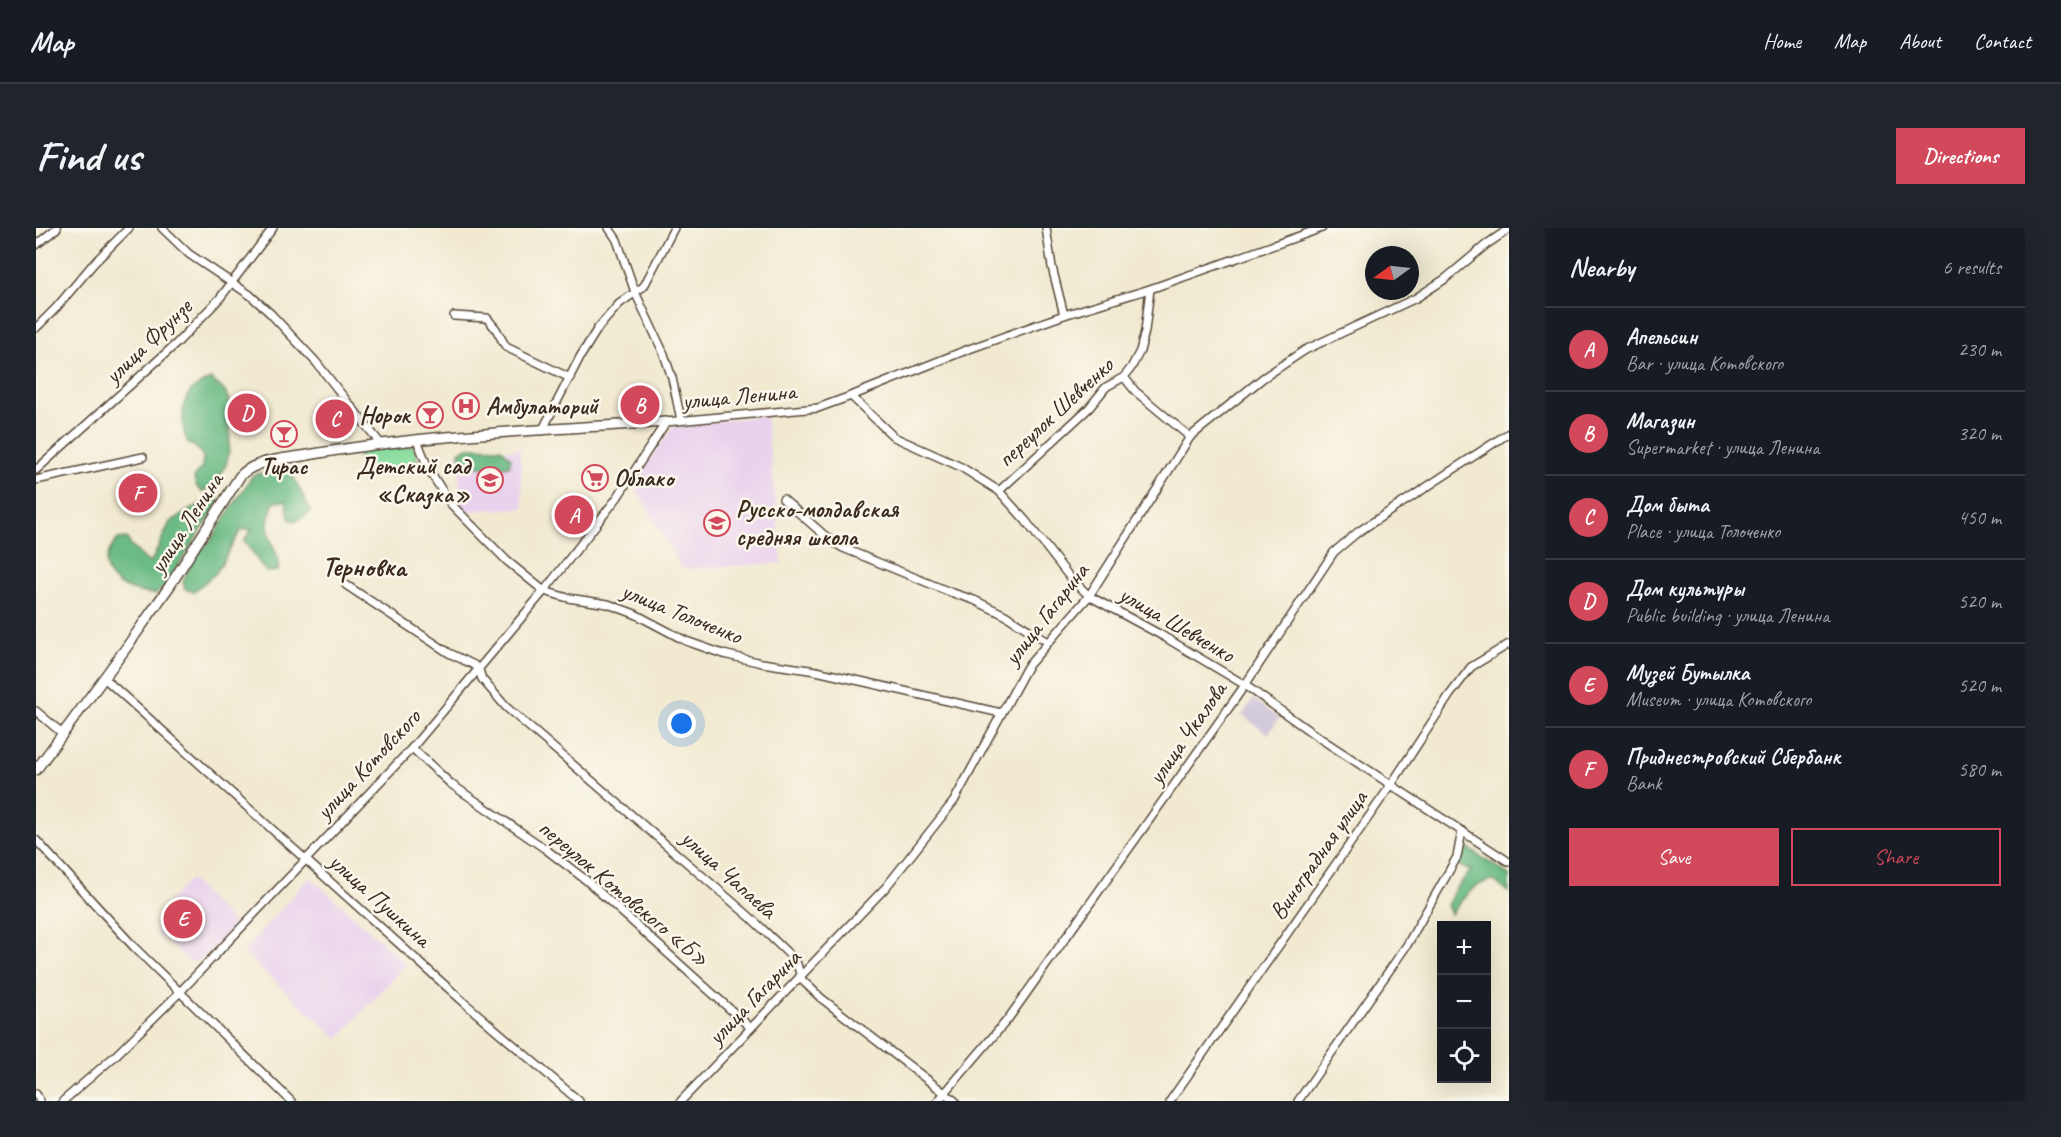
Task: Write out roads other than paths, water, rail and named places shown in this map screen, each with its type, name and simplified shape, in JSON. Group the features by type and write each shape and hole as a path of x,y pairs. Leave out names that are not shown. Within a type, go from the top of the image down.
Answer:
{"street":[{"path":"36,328 129,228"},
{"path":"162,228 189,254 250,295 295,338 380,443"},
{"name":"улица Фрунзе","path":"36,470 177,343 220,298 273,228"},
{"path":"609,228 617,240 635,292 664,354 681,420"},
{"path":"542,431 580,357 598,328 619,304 644,286 674,228"},
{"path":"1046,228 1052,267 1064,315"},
{"name":"улица Ленина","path":"36,770 169,587 244,471 253,466 380,443 666,422 818,408 1064,315 1150,289 1322,228"},
{"path":"36,245 56,229"},
{"name":"улица Гагарина","path":"681,1101 886,887 954,801 1027,667 1089,596 1190,437 1263,378 1305,350 1416,298 1509,229"},
{"name":"переулок Шевченко","path":"999,491 1081,416 1106,387 1124,377 1140,351 1146,331 1150,289"},
{"path":"454,316 487,318 506,347 570,378"},
{"path":"1124,377 1135,391 1190,437"},
{"name":"улица Шевченко","path":"851,396 894,437 961,467 999,491 1068,575 1089,596 1161,635 1245,685 1315,735 1509,862"},
{"name":"улица Котовского","path":"63,1101 115,1056 179,993 412,748 544,591 616,498 666,422"},
{"name":"улица Чкалова","path":"938,1101 1008,1019 1245,685 1334,552 1358,532 1509,434"},
{"name":"улица Толоченко","path":"417,440 429,470 450,504 507,561 544,591 568,598 608,604 635,614 686,641 723,654 762,663 816,671 1000,713"},
{"path":"36,480 143,457"},
{"path":"783,499 831,541 843,548 974,600 1005,615 1048,642"},
{"path":"345,585 479,670"},
{"name":"Виноградная улица","path":"1170,1101 1390,785 1429,724 1471,667 1509,644"},
{"name":"улица Чапаева","path":"479,670 483,679 506,707 750,917 796,961 806,984 821,998 955,1101"},
{"name":"улица Пушкина","path":"104,678 467,1005 579,1101"},
{"path":"36,711 63,734"},
{"name":"переулок Котовского «Б»","path":"412,748 451,784 586,880 751,1028"},
{"path":"1298,1101 1407,945 1457,857 1462,831"},
{"path":"36,840 135,948 291,1101"},
{"path":"36,1094 40,1101"}],"place":[{"name":"Магазин","path":"640,405"},
{"name":"Амбулаторий","path":"466,406"},
{"name":"Дом культуры","path":"247,413"},
{"name":"Норок","path":"430,415"},
{"name":"Дом быта","path":"335,419"},
{"name":"Тирас","path":"284,434"},
{"name":"Облако","path":"595,478"},
{"name":"Детский сад «Сказка»","path":"490,480"},
{"name":"Приднестровский Сбербанк","path":"138,493"},
{"name":"Апельсин","path":"574,515"},
{"name":"Русско-молдавская средняя школа","path":"717,523"},
{"name":"Музей Бутылка","path":"183,919"}],"district":[{"name":"Терновка","path":"364,567"}]}
